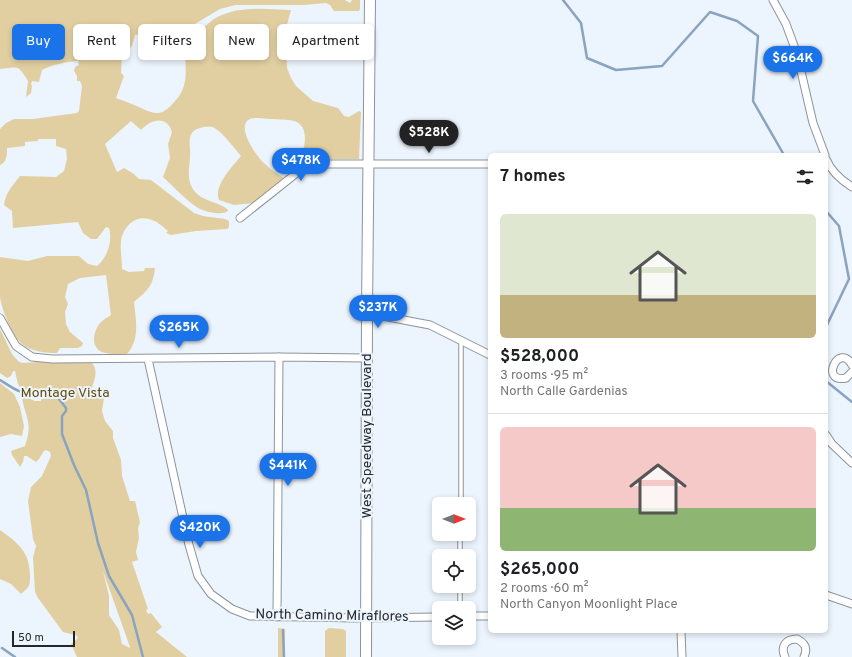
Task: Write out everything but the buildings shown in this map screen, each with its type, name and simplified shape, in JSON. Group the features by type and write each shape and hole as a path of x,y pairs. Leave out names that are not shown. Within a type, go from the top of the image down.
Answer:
{"main road":[{"name":"West Speedway Boulevard","path":"366,657 370,0"}],"street":[{"path":"773,0 786,24 797,54 813,123 823,153"},
{"path":"240,218 308,164 488,164"},
{"path":"828,165 842,181 852,187"},
{"path":"367,313 430,325 488,354"},
{"path":"0,318 16,346 32,356 52,359 279,357 367,358"},
{"path":"277,617 279,357"},
{"path":"851,376 843,379 836,377 832,367 835,361 841,358 848,360 852,365"},
{"name":"North Camino Miraflores","path":"148,359 189,545 198,576 211,594 232,609 250,616 366,618 432,616"},
{"path":"828,438 832,444 852,463"},
{"path":"828,596 852,604"},
{"path":"476,616 488,616"},
{"path":"681,633 682,657"},
{"path":"785,657 783,649 786,642 799,635 805,645 806,653 804,657"}],"lane":[{"path":"461,497 462,340"}],"green space":[{"path":"0,0 345,0 350,3 352,0 360,0 359,11 334,11 330,5 326,3 304,5 236,5 220,9 195,24 138,24 138,35 135,35 130,48 130,24 73,24 73,60 122,60 121,73 124,76 116,98 147,111 160,113 167,109 181,93 186,75 186,60 206,60 206,25 212,20 230,12 239,10 291,10 287,24 277,24 277,60 287,60 287,68 296,86 313,101 338,108 344,116 349,117 359,111 361,112 359,159 312,159 304,161 294,168 292,161 302,153 305,140 302,126 299,123 289,120 253,118 248,120 245,124 246,136 249,143 261,160 278,175 284,178 260,199 253,203 234,205 219,200 218,194 225,176 241,156 226,138 215,128 204,127 198,129 191,134 190,138 189,181 193,189 200,196 225,207 228,210 221,213 213,213 198,208 163,177 170,158 168,144 172,132 170,127 163,121 158,120 149,123 141,130 131,121 105,144 117,172 124,168 139,179 151,180 194,213 203,216 225,219 229,221 229,227 227,229 196,231 171,235 166,233 168,231 157,222 152,220 144,218 130,223 124,231 121,241 122,269 129,272 144,271 145,268 155,268 151,284 134,302 136,330 134,342 127,354 111,354 102,352 98,350 94,343 98,326 102,321 111,315 106,275 80,278 68,284 65,297 68,304 65,312 66,324 70,332 83,343 82,346 78,348 60,348 57,353 30,349 18,340 3,309 0,297 0,257 28,261 47,256 79,256 88,264 97,266 104,259 110,244 110,233 109,228 106,227 97,239 91,239 83,233 78,222 13,228 12,211 4,205 10,189 20,176 56,177 64,171 67,159 66,149 56,146 56,139 38,139 38,141 25,142 25,146 7,148 7,156 0,165 0,129 6,123 14,119 33,119 77,113 79,111 82,86 80,81 77,81 77,76 74,71 75,67 79,65 78,61 51,66 42,70 39,82 32,81 31,93 26,97 28,81 20,69 15,67 0,69"},
{"name":"Montage Vista","path":"0,329 12,354 22,363 92,363 94,366 96,373 91,390 96,397 101,396 104,398 102,411 105,421 113,431 113,438 121,460 122,476 130,501 135,501 140,522 136,552 138,560 132,562 148,609 146,610 148,614 151,613 162,627 156,632 187,657 77,657 71,644 78,637 63,632 38,598 35,592 33,557 36,546 33,539 28,501 31,487 42,476 51,456 50,452 46,450 36,462 27,456 24,456 20,467 11,451 25,446 27,438 29,426 22,398 23,396 35,401 41,401 42,397 39,389 22,390 18,384 15,371 13,371 11,376 7,378 0,373","holes":["103,571 130,647 122,644 119,630 109,615 109,596"]},
{"path":"0,383 14,394 20,407 24,426 22,436 11,434 0,437"},
{"path":"0,530 22,549 28,561 30,582 21,594 11,584 0,579"},
{"path":"278,628 285,629 285,657 278,657"},
{"path":"329,628 343,629 346,631 346,657 325,657 325,631"}],"waterway":[{"path":"563,0 581,23 587,58 616,70 662,66 710,12 737,21 758,36 753,101 783,153"},
{"path":"828,213 839,226 849,279 828,323"},
{"path":"0,380 23,393 35,394 53,391 66,408 66,411 62,416 62,434 86,490 98,543 109,576 132,615 143,657"},
{"path":"828,383 852,402"},
{"path":"283,630 284,657"},
{"path":"2,648 15,657"}]}
